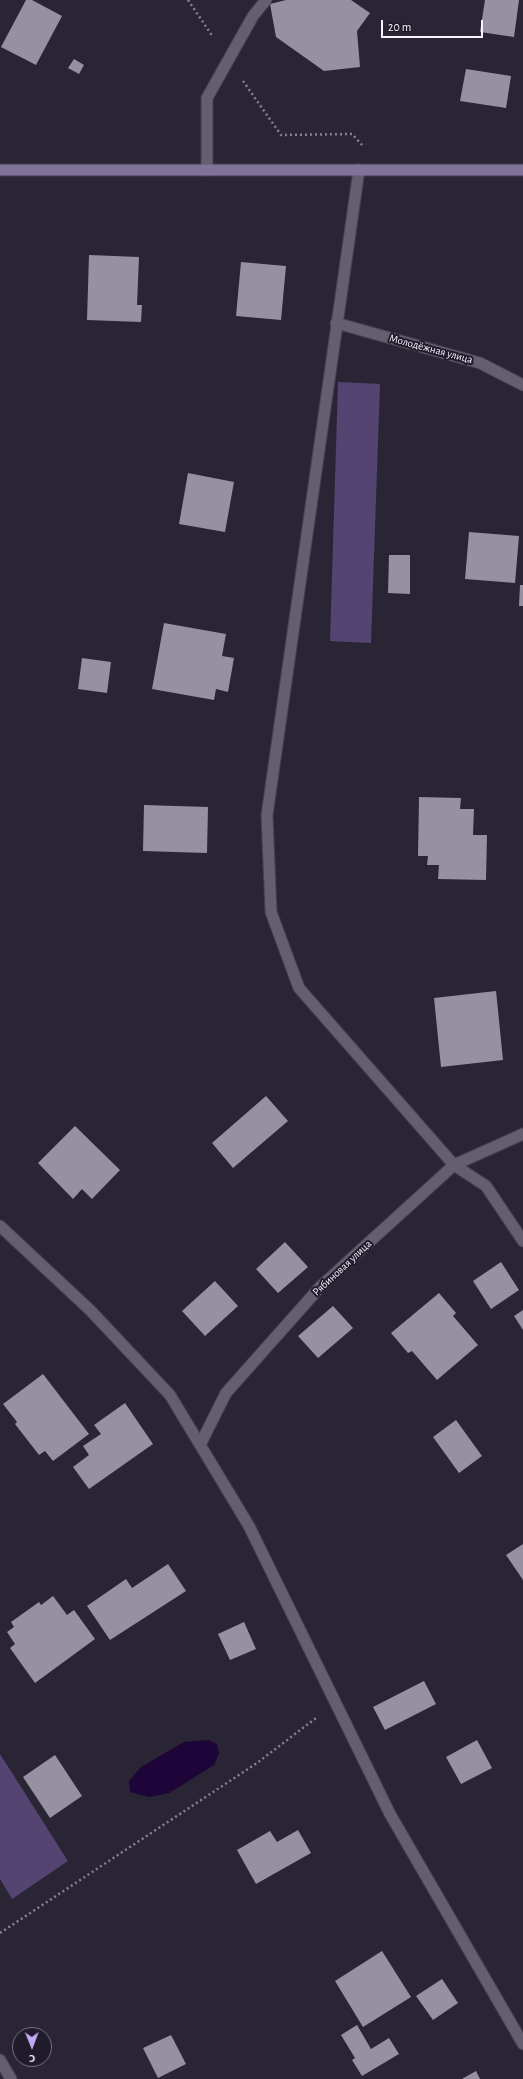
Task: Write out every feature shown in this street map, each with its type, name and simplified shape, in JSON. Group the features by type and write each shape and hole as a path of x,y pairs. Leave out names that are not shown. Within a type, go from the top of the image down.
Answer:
{"main road":[{"path":"0,170 523,170"}],"street":[{"path":"207,170 207,98 253,16 266,0"},
{"path":"359,170 267,815 271,912 299,988 454,1165 486,1186 523,1241"},
{"name":"Молодёжная улица","path":"336,323 480,363 523,385"},
{"name":"Рябиновая улица","path":"200,1445 226,1393 321,1286 454,1165 523,1134"},
{"path":"0,1226 90,1310 170,1395 249,1526 390,1814 523,2044"},
{"path":"0,2060 12,2079"}],"path":[{"path":"281,135 352,134"},
{"path":"0,1932 257,1763 336,1703"}],"shaded area":[{"path":"338,382 380,384 371,643 330,641"},
{"path":"209,1740 217,1744 219,1753 214,1765 169,1793 149,1797 130,1792 129,1781 141,1767 184,1742"},
{"path":"0,1754 68,1861 12,1899 0,1879"}],"building":[{"path":"26,0 32,0 62,16 36,65 1,47"},
{"path":"286,0 351,0 370,13 357,31 360,67 324,71 276,37 270,4"},
{"path":"485,0 519,0 514,37 480,32"},
{"path":"74,59 84,65 79,74 68,68"},
{"path":"466,69 511,76 506,108 460,101"},
{"path":"89,255 139,257 137,305 142,305 141,322 87,320"},
{"path":"241,262 286,266 281,320 236,316"},
{"path":"188,473 234,482 225,532 179,524"},
{"path":"469,532 519,536 515,583 465,579"},
{"path":"389,555 410,555 410,594 388,593"},
{"path":"520,585 523,585 523,606 519,606"},
{"path":"164,623 226,634 222,656 234,658 228,692 216,689 214,700 152,689"},
{"path":"82,658 111,662 107,693 78,689"},
{"path":"419,797 461,798 460,809 474,809 473,835 487,835 486,880 438,879 439,865 427,865 428,856 418,856"},
{"path":"144,805 208,807 207,853 143,851"},
{"path":"496,991 503,1060 441,1067 434,998"},
{"path":"266,1096 288,1121 233,1168 212,1143"},
{"path":"75,1126 120,1170 92,1199 82,1189 73,1199 38,1163"},
{"path":"285,1242 308,1267 278,1293 256,1269"},
{"path":"501,1262 519,1290 491,1309 473,1281"},
{"path":"215,1281 238,1306 205,1336 182,1311"},
{"path":"439,1293 456,1313 453,1316 478,1345 437,1380 412,1351 408,1353 391,1333"},
{"path":"333,1306 353,1328 318,1358 298,1336"},
{"path":"523,1310 523,1330 514,1316"},
{"path":"43,1374 89,1434 53,1461 45,1451 39,1455 15,1424 17,1422 3,1404"},
{"path":"125,1403 153,1444 89,1489 73,1467 89,1455 83,1446 101,1434 94,1425"},
{"path":"456,1420 482,1456 459,1473 433,1437"},
{"path":"523,1544 523,1580 506,1555"},
{"path":"168,1564 186,1591 110,1640 87,1606 126,1579 132,1588"},
{"path":"53,1596 67,1615 74,1610 95,1639 35,1683 10,1648 15,1644 7,1632 14,1627 11,1622 39,1602 41,1605"},
{"path":"244,1622 256,1649 230,1660 218,1634"},
{"path":"424,1681 436,1704 385,1730 373,1707"},
{"path":"477,1740 492,1768 461,1784 446,1757"},
{"path":"55,1755 82,1796 50,1818 23,1777"},
{"path":"298,1830 311,1853 256,1884 237,1850 270,1831 277,1842"},
{"path":"382,1951 411,1997 363,2027 335,1981"},
{"path":"442,1979 458,2003 433,2020 416,1996"},
{"path":"357,2025 371,2049 389,2038 399,2054 362,2076 352,2060 355,2058 341,2035"},
{"path":"171,2035 186,2064 158,2078 143,2048"},
{"path":"476,2071 480,2079 462,2079"}]}
